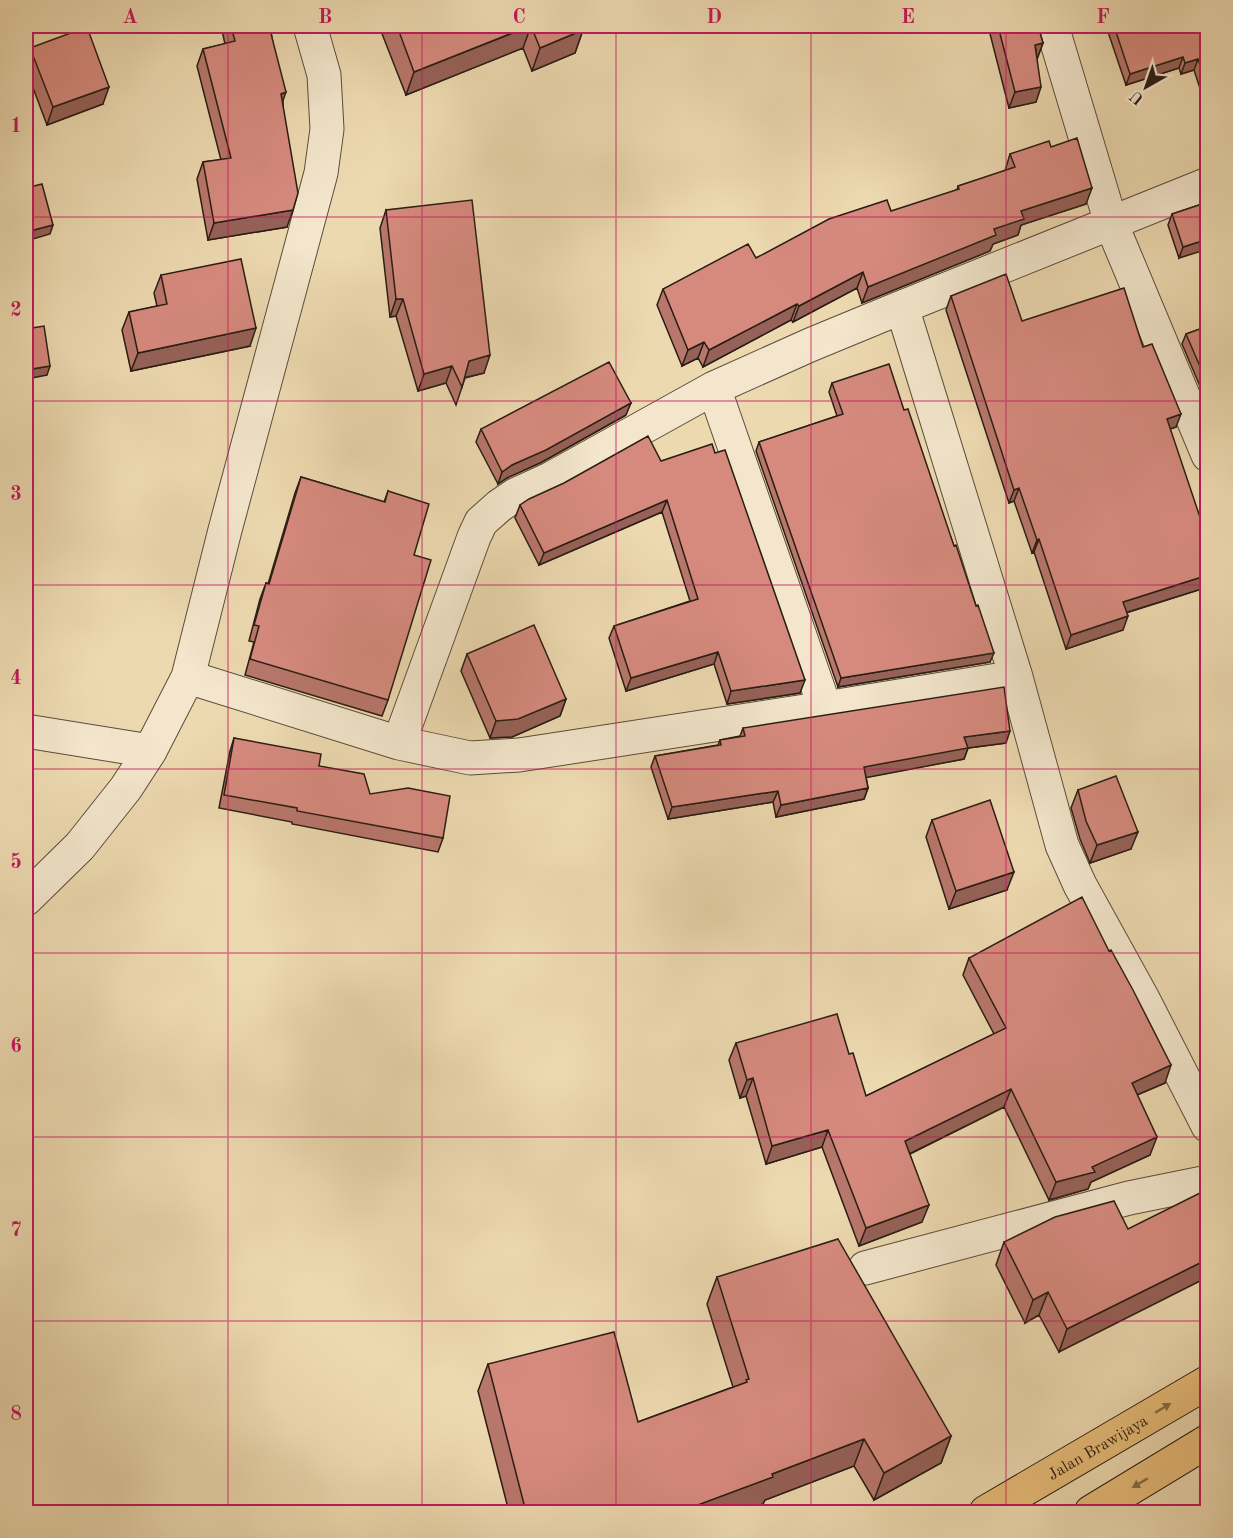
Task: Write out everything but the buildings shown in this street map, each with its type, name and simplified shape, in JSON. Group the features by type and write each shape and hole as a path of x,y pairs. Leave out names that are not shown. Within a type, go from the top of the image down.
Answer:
{"highway":[{"name":"Jalan Brawijaya","path":"986,1512 1208,1382"},
{"path":"1091,1512 1208,1441"}],"street":[{"path":"26,899 80,846 126,788 150,751 188,677 321,173 327,129 324,75 310,26"},
{"path":"1052,26 1111,223 1208,455"},
{"path":"399,743 474,537 481,522 499,506 515,495 550,479 714,388 902,307 1208,184"},
{"path":"902,307 1016,677 1062,845 1080,885 1143,999 1208,1126"},
{"path":"714,388 825,708"},
{"path":"188,677 399,743 470,758 519,755 1016,677"},
{"path":"26,731 150,751"},
{"path":"865,1268 1129,1198 1208,1182"}]}
